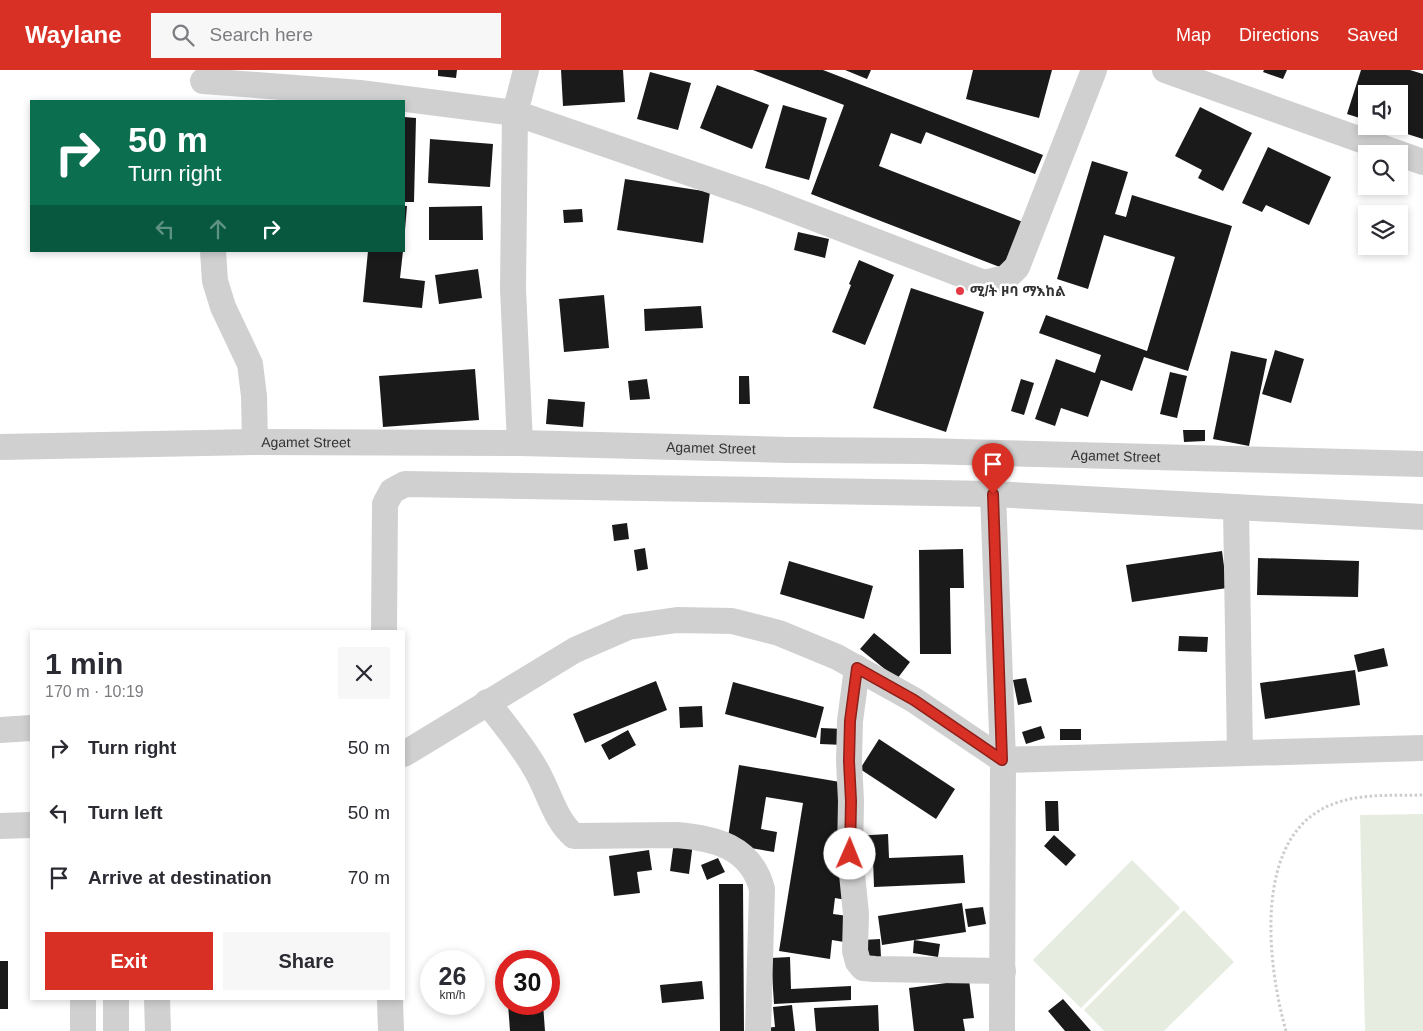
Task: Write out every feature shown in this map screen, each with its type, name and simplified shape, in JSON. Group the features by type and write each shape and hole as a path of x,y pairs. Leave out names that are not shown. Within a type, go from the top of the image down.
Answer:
{"street":[{"path":"520,443 513,289 515,113 526,70"},
{"path":"204,84 360,93 515,113 759,197 984,283 1006,278 1017,266 1094,70"},
{"path":"1165,70 1423,162"},
{"path":"213,252 215,281 223,307 250,364 254,396 255,442"},
{"name":"Agamet Street","path":"0,447 255,442 520,443 1423,464"},
{"path":"384,630 385,504 392,491 404,484 993,494 1423,517"},
{"path":"993,494 1002,760 1002,1031"},
{"path":"1236,507 1240,753"},
{"path":"405,753 575,650 628,627 677,620 732,621 769,631 837,657 914,700 1002,760 1423,748"},
{"path":"857,668 850,721 849,761 851,801 850,854 856,914 855,951 858,962 863,968 875,969 1003,971"},
{"path":"487,702 513,735 536,769 561,821 574,836 676,834 694,836 726,847 744,856 753,866 762,889 758,1031"},
{"path":"0,730 30,728"},
{"path":"0,826 30,825"},
{"path":"83,1000 83,1031"},
{"path":"116,1000 116,1031"},
{"path":"157,1000 158,1031"},
{"path":"390,1000 391,1031"}],"path":[{"path":"1286,1031 1280,1013 1273,968 1271,922 1274,881 1282,854 1296,829 1312,814 1334,803 1361,796 1423,795"}],"shaded area":[{"path":"1423,814 1423,1031 1365,1031 1360,815"},
{"path":"1132,860 1180,908 1081,1008 1033,960"},
{"path":"1184,910 1234,962 1164,1031 1104,1031 1084,1010"}],"building":[{"path":"438,70 457,70 456,78 438,76"},
{"path":"561,70 623,70 625,102 563,106"},
{"path":"753,70 823,70 1043,155 1035,174 926,132 921,144 891,133 879,166 1028,224 1010,271 811,194 844,105"},
{"path":"845,70 871,70 867,79"},
{"path":"973,70 1052,70 1039,118 966,99"},
{"path":"1264,70 1287,70 1283,79 1263,72"},
{"path":"1361,70 1410,70 1423,74 1423,139 1408,134 1408,85 1358,85 1358,117 1347,114"},
{"path":"650,72 691,83 678,130 637,119"},
{"path":"717,85 769,105 752,149 700,128"},
{"path":"783,105 827,118 809,180 765,168"},
{"path":"1200,107 1252,133 1223,191 1198,178 1202,170 1175,156"},
{"path":"405,117 416,118 414,202 405,202"},
{"path":"430,139 493,144 490,187 428,183"},
{"path":"1268,147 1331,177 1309,225 1266,205 1262,212 1242,203"},
{"path":"1092,161 1128,172 1115,214 1126,217 1132,195 1232,226 1188,371 1144,357 1132,391 1101,380 1088,417 1061,408 1055,426 1035,419 1056,359 1095,373 1101,355 1039,333 1046,315 1147,351 1175,257 1104,235 1088,289 1057,279"},
{"path":"625,179 710,192 703,243 617,230"},
{"path":"405,206 407,206 405,230"},
{"path":"482,206 483,240 429,240 429,207"},
{"path":"582,209 583,222 564,223 563,210"},
{"path":"798,232 829,239 825,258 794,250"},
{"path":"368,252 403,252 400,278 425,281 422,308 363,302"},
{"path":"859,260 894,275 865,345 832,332"},
{"path":"478,269 482,298 439,304 435,275"},
{"path":"911,288 984,312 946,432 873,408"},
{"path":"604,295 609,348 564,352 559,299"},
{"path":"701,306 703,328 645,331 644,309"},
{"path":"1275,350 1304,359 1291,403 1262,394"},
{"path":"1231,351 1267,359 1249,446 1213,439"},
{"path":"475,369 479,420 383,427 379,376"},
{"path":"1170,372 1187,376 1177,418 1160,414"},
{"path":"739,376 749,376 750,404 739,404"},
{"path":"647,379 650,399 630,400 628,381"},
{"path":"1021,379 1034,383 1024,415 1011,411"},
{"path":"548,399 585,402 583,427 546,424"},
{"path":"1183,430 1205,430 1205,441 1184,442"},
{"path":"627,523 629,539 614,541 612,525"},
{"path":"645,548 648,569 637,571 634,550"},
{"path":"963,549 964,588 950,588 951,654 920,654 919,550"},
{"path":"1222,551 1227,588 1132,602 1126,565"},
{"path":"1258,558 1359,561 1358,597 1257,595"},
{"path":"789,561 873,586 864,619 780,594"},
{"path":"874,633 910,662 897,679 860,649"},
{"path":"1179,636 1208,637 1207,652 1178,651"},
{"path":"1384,648 1388,666 1358,672 1354,655"},
{"path":"1355,670 1360,705 1265,719 1260,683"},
{"path":"1026,678 1032,702 1018,705 1013,680"},
{"path":"656,681 667,710 585,743 573,714"},
{"path":"733,682 824,707 816,738 725,714"},
{"path":"702,706 703,727 680,728 679,707"},
{"path":"1041,726 1045,738 1026,744 1022,732"},
{"path":"821,728 844,729 844,745 820,744"},
{"path":"1060,729 1081,729 1081,740 1060,740"},
{"path":"628,730 636,745 609,760 601,745"},
{"path":"879,739 955,789 936,819 860,769"},
{"path":"739,765 846,783 832,872 849,875 846,900 835,898 833,914 848,916 844,942 832,940 830,959 779,951 803,803 766,797 761,829 777,832 774,852 727,844"},
{"path":"1045,801 1058,801 1059,831 1046,831"},
{"path":"888,834 889,858 963,855 965,883 874,887 873,859 857,860 855,836"},
{"path":"1054,835 1076,855 1066,866 1044,846"},
{"path":"674,841 693,843 689,874 670,871"},
{"path":"649,850 652,870 637,872 640,893 614,896 609,856"},
{"path":"718,858 725,872 707,880 701,865"},
{"path":"719,884 743,884 744,1031 720,1031"},
{"path":"962,903 966,932 882,945 878,916"},
{"path":"983,907 986,924 968,927 965,909"},
{"path":"880,939 881,957 865,958 863,940"},
{"path":"914,940 940,944 938,957 913,953"},
{"path":"790,957 791,989 851,986 851,1000 774,1004 771,958"},
{"path":"0,961 8,961 8,1009 0,1009"},
{"path":"969,980 974,1018 963,1019 965,1031 914,1031 909,988"},
{"path":"702,981 704,999 662,1003 660,985"},
{"path":"1063,999 1091,1031 1065,1031 1048,1011"},
{"path":"792,1005 795,1031 764,1031 763,1028 775,1027 773,1007"},
{"path":"878,1005 879,1031 816,1031 814,1008"},
{"path":"509,1015 544,1015 545,1031 510,1031"}],"place":[{"name":"ሚ/ት ዞባ ማእከል","path":"960,291"}],"route":[{"path":"850,854 850,721 857,668 914,700 1002,760 993,494"}]}
